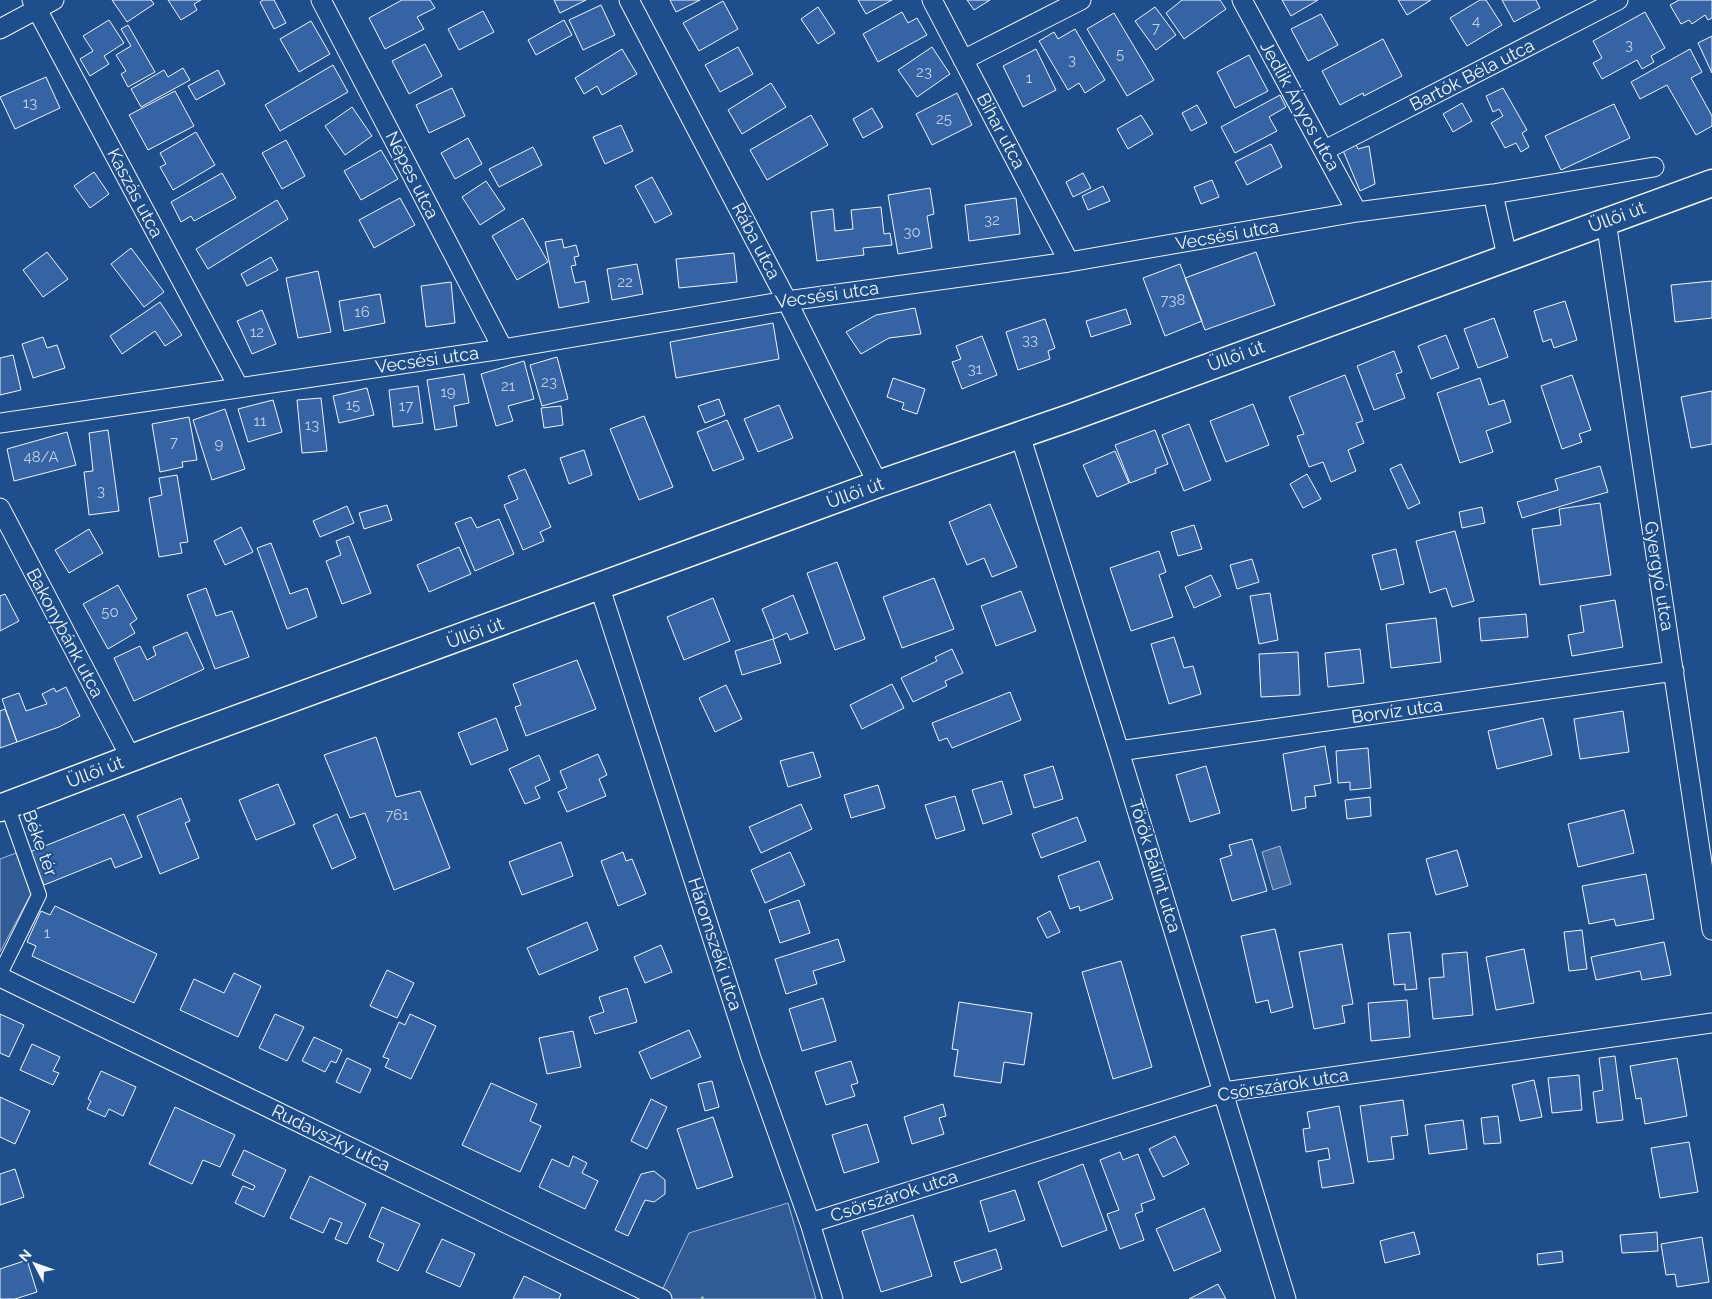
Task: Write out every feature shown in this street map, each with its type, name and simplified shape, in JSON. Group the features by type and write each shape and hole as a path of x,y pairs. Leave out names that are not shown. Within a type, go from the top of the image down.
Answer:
{"main road":[{"name":"Üllői út","path":"3,806 600,588 878,484 1020,435 1507,256 1712,184"}],"street":[{"path":"0,29 34,5 54,0"},
{"name":"Népes utca","path":"321,0 502,349"},
{"name":"Rába utca","path":"629,0 787,301 878,484"},
{"name":"Bihar utca","path":"932,0 1069,262"},
{"path":"963,60 1082,0"},
{"name":"Jedlik Ányos utca","path":"1242,0 1357,212"},
{"name":"Bartók Béla utca","path":"1325,150 1618,0"},
{"name":"Kaszás utca","path":"34,5 238,386"},
{"name":"Vecsési utca","path":"0,423 238,386 502,349 787,301 1069,262 1357,212 1493,194 1654,167"},
{"path":"1493,194 1507,256"},
{"name":"Gyergyó utca","path":"1606,221 1712,930"},
{"name":"Török Bálint utca","path":"1020,435 1224,1092 1286,1299"},
{"name":"Bakonybánk utca","path":"0,508 131,758"},
{"name":"Háromszéki utca","path":"600,588 751,1058 810,1223 833,1299"},
{"name":"Borvíz utca","path":"1119,751 1674,671"},
{"name":"Béke tér","path":"0,976 39,896 3,806"},
{"name":"Rudavszky utca","path":"0,976 662,1299"},
{"name":"Csörszárok utca","path":"810,1223 1224,1092 1712,1023"}],"shaded area":[{"path":"1280,846 1291,884 1273,890 1262,852"},
{"path":"16,853 31,894 0,952 0,859"},
{"path":"788,1203 816,1299 658,1299 689,1233"}],"building":[{"path":"112,0 151,0 154,4 127,22"},
{"path":"168,0 201,0 194,4 197,10 181,20"},
{"path":"263,0 274,0 286,23 274,29 260,2"},
{"path":"402,0 430,0 435,8 417,17 424,29 385,49 369,18"},
{"path":"554,0 586,0 560,13"},
{"path":"670,0 700,0 676,12"},
{"path":"858,0 892,0 866,14"},
{"path":"967,0 990,0 974,10"},
{"path":"1182,0 1220,0 1226,9 1184,39 1166,13"},
{"path":"1282,0 1318,0 1291,16"},
{"path":"1398,0 1431,0 1407,15"},
{"path":"1480,0 1486,0 1502,25 1467,46 1450,18"},
{"path":"1502,0 1536,0 1540,8 1514,22"},
{"path":"1679,0 1712,0 1712,18 1708,20 1705,15 1692,24 1689,20 1681,24 1670,5"},
{"path":"723,1 738,29 699,51 683,23"},
{"path":"601,5 615,35 583,50 569,20"},
{"path":"818,7 835,33 818,44 801,19"},
{"path":"1155,7 1176,35 1156,50 1135,21"},
{"path":"483,11 494,32 459,50 448,29"},
{"path":"902,12 908,23 917,18 927,35 878,62 863,34"},
{"path":"1645,12 1665,48 1651,56 1654,62 1642,69 1637,60 1602,79 1593,63 1602,58 1593,41"},
{"path":"1114,13 1154,80 1127,96 1087,29"},
{"path":"1321,14 1338,45 1308,61 1291,29"},
{"path":"109,20 124,43 104,56 109,64 90,76 80,59 93,51 83,36"},
{"path":"564,20 572,35 536,55 528,40"},
{"path":"311,21 330,54 299,72 280,39"},
{"path":"128,25 155,72 128,87 121,74 126,71 116,55 131,46 121,29"},
{"path":"1075,29 1105,80 1085,93 1079,83 1068,90 1039,41 1054,32 1058,39"},
{"path":"1712,36 1712,73 1698,43"},
{"path":"1383,39 1402,76 1364,96 1363,93 1340,105 1322,71"},
{"path":"425,44 442,76 409,94 392,61"},
{"path":"738,47 753,74 720,92 705,65"},
{"path":"932,47 950,74 917,97 898,70"},
{"path":"622,49 637,74 602,95 597,86 584,94 575,78"},
{"path":"1036,49 1056,90 1023,107 1003,66"},
{"path":"1690,49 1702,72 1691,78 1712,116 1712,126 1696,135 1667,85 1640,99 1631,82"},
{"path":"1249,55 1268,91 1235,108 1217,72"},
{"path":"333,65 348,92 280,131 265,105"},
{"path":"183,68 190,80 141,107 131,89 164,70 168,77"},
{"path":"218,70 225,84 196,100 188,86"},
{"path":"46,77 60,108 15,129 0,97"},
{"path":"771,83 786,107 742,134 728,110"},
{"path":"452,88 465,116 429,133 416,105"},
{"path":"1503,88 1527,130 1522,133 1529,147 1521,152 1516,143 1505,148 1491,123 1503,116 1499,109 1493,112 1486,96"},
{"path":"175,91 194,126 148,150 129,115"},
{"path":"957,93 972,125 932,145 916,114"},
{"path":"1280,95 1286,107 1269,117 1277,131 1235,153 1221,127"},
{"path":"1462,103 1472,121 1453,132 1443,114"},
{"path":"1614,104 1630,138 1561,170 1545,136"},
{"path":"1197,105 1207,123 1191,131 1182,113"},
{"path":"352,107 372,136 345,155 325,126"},
{"path":"872,108 883,127 863,138 853,119"},
{"path":"811,115 828,145 767,180 750,150"},
{"path":"1141,115 1153,134 1128,149 1117,129"},
{"path":"621,125 633,151 605,164 593,137"},
{"path":"196,132 215,165 173,190 160,167 166,164 160,153"},
{"path":"468,138 482,164 455,179 441,153"},
{"path":"286,140 305,176 282,189 262,153"},
{"path":"1355,142 1358,149 1369,146 1375,184 1360,191 1342,148"},
{"path":"1271,144 1282,167 1247,185 1235,162"},
{"path":"533,147 542,165 499,187 489,169"},
{"path":"381,150 398,179 361,200 344,171"},
{"path":"94,172 109,194 90,208 74,186"},
{"path":"222,173 236,198 194,221 191,216 181,222 171,202"},
{"path":"1083,173 1091,188 1073,197 1066,182"},
{"path":"652,177 672,214 655,223 635,186"},
{"path":"1212,180 1219,197 1201,204 1194,187"},
{"path":"486,181 505,209 480,225 462,197"},
{"path":"1103,186 1110,201 1088,210 1082,196"},
{"path":"930,188 934,214 927,216 932,248 898,254 888,195"},
{"path":"400,198 415,225 374,248 359,220"},
{"path":"1016,198 1020,234 969,241 965,205"},
{"path":"277,200 288,219 208,269 196,249"},
{"path":"881,207 884,234 890,233 892,245 863,248 864,255 817,261 811,212 833,209 835,231 853,229 851,210"},
{"path":"523,218 548,262 517,280 492,236"},
{"path":"562,239 564,248 576,245 579,256 574,257 576,265 571,266 575,283 585,281 589,302 559,308 545,242"},
{"path":"131,248 164,292 144,307 111,264"},
{"path":"47,252 68,279 43,297 23,270"},
{"path":"1256,252 1275,305 1205,330 1185,278"},
{"path":"734,253 737,282 679,288 676,259"},
{"path":"271,257 278,270 247,286 241,274"},
{"path":"637,264 643,294 612,300 607,269"},
{"path":"1180,264 1202,321 1165,336 1143,278"},
{"path":"318,271 331,332 298,338 286,278"},
{"path":"1712,281 1712,318 1675,322 1671,285"},
{"path":"451,282 455,323 426,327 421,286"},
{"path":"380,294 385,323 344,331 339,301"},
{"path":"1565,301 1577,340 1554,348 1551,339 1543,342 1534,311"},
{"path":"160,302 182,335 165,346 155,331 122,354 110,336"},
{"path":"915,308 921,334 889,338 861,354 846,332 876,315"},
{"path":"1126,309 1131,324 1091,337 1086,321"},
{"path":"262,310 276,344 252,354 237,321"},
{"path":"1494,318 1508,357 1478,368 1464,329"},
{"path":"1045,319 1055,348 1048,351 1050,359 1018,370 1006,332"},
{"path":"773,323 779,359 676,378 670,342"},
{"path":"1446,335 1459,368 1431,379 1418,346"},
{"path":"982,336 997,375 962,389 952,362 961,359 956,346"},
{"path":"43,337 47,348 57,345 65,368 33,378 22,344"},
{"path":"1394,351 1402,372 1396,374 1405,398 1374,410 1357,366"},
{"path":"13,355 21,390 0,395 0,358"},
{"path":"557,357 568,399 542,406 530,365"},
{"path":"524,361 534,399 508,406 513,421 496,426 481,374"},
{"path":"464,374 469,403 454,406 457,426 435,430 427,380"},
{"path":"1345,375 1363,421 1356,423 1364,443 1348,450 1356,471 1331,482 1323,462 1309,467 1297,436 1304,434 1289,397"},
{"path":"1572,375 1591,430 1579,434 1582,442 1562,449 1541,386"},
{"path":"893,378 925,389 917,414 902,409 904,403 887,397"},
{"path":"1480,378 1489,405 1504,400 1511,422 1486,431 1493,452 1460,463 1437,393"},
{"path":"418,386 423,423 393,427 389,390"},
{"path":"367,388 374,415 339,423 333,396"},
{"path":"1712,391 1712,444 1691,448 1681,397"},
{"path":"321,398 327,451 302,453 297,400"},
{"path":"719,399 725,415 705,423 698,406"},
{"path":"273,400 282,432 248,442 238,409"},
{"path":"1253,404 1269,445 1226,462 1210,421"},
{"path":"779,405 793,438 758,452 744,419"},
{"path":"561,406 563,425 544,428 541,408"},
{"path":"225,409 245,469 212,480 193,420"},
{"path":"644,416 673,487 639,500 610,429"},
{"path":"189,417 197,460 182,462 183,467 160,472 152,424"},
{"path":"727,420 744,459 713,471 697,432"},
{"path":"1189,424 1211,480 1184,491 1162,435"},
{"path":"108,430 119,511 89,515 84,472 93,471 89,433"},
{"path":"1155,430 1168,464 1155,469 1156,473 1130,483 1115,445"},
{"path":"67,432 76,465 14,481 7,449"},
{"path":"584,450 592,475 569,484 560,458"},
{"path":"1115,451 1129,483 1097,497 1083,465"},
{"path":"1401,464 1420,503 1408,509 1390,469"},
{"path":"1600,466 1608,492 1522,518 1517,502 1558,490 1555,479"},
{"path":"525,469 551,527 540,532 544,541 523,550 504,505 518,499 508,476"},
{"path":"1307,474 1321,499 1303,508 1290,484"},
{"path":"177,475 188,542 180,543 182,553 159,557 149,498 162,495 159,478"},
{"path":"1600,503 1611,575 1540,585 1532,529 1561,525 1559,509"},
{"path":"990,504 1017,567 992,577 984,558 967,565 949,522"},
{"path":"387,505 392,520 364,529 359,513"},
{"path":"347,506 354,523 320,537 313,521"},
{"path":"1482,507 1485,523 1462,528 1459,512"},
{"path":"471,517 477,528 499,519 514,554 475,571 455,523"},
{"path":"1194,525 1202,549 1178,556 1171,532"},
{"path":"241,527 253,552 225,565 214,541"},
{"path":"89,529 103,553 69,573 55,550"},
{"path":"1455,531 1474,601 1452,607 1446,588 1430,593 1416,541"},
{"path":"349,536 371,593 342,604 326,561 341,555 336,541"},
{"path":"271,543 290,594 307,588 317,617 287,629 257,548"},
{"path":"459,547 471,574 429,592 417,565"},
{"path":"1396,549 1404,584 1381,590 1372,555"},
{"path":"1159,551 1166,572 1159,575 1173,617 1131,631 1110,568"},
{"path":"1252,559 1259,582 1237,589 1230,565"},
{"path":"837,562 865,639 835,650 807,573"},
{"path":"1211,575 1221,596 1194,608 1185,587"},
{"path":"934,578 954,629 902,648 883,597"},
{"path":"118,585 137,619 130,624 135,633 108,649 83,604"},
{"path":"206,588 216,616 232,611 249,657 215,669 187,595"},
{"path":"1021,591 1036,631 996,646 981,606"},
{"path":"1270,593 1278,640 1259,644 1250,596"},
{"path":"5,594 19,621 0,631 0,596"},
{"path":"793,595 808,633 790,640 787,633 774,639 762,609"},
{"path":"713,598 730,641 684,660 667,617"},
{"path":"1615,600 1623,647 1572,656 1568,635 1584,632 1580,606"},
{"path":"1526,614 1528,637 1481,641 1479,618"},
{"path":"1436,618 1441,662 1391,668 1386,624"},
{"path":"187,632 204,669 134,701 114,658 140,646 147,660 156,655 153,647"},
{"path":"1174,637 1184,668 1193,666 1201,694 1169,704 1151,644"},
{"path":"773,639 781,663 742,675 735,651"},
{"path":"952,649 963,673 945,681 947,686 913,702 901,678 937,661 935,657"},
{"path":"1360,649 1364,683 1328,687 1325,653"},
{"path":"1298,652 1300,695 1261,697 1259,654"},
{"path":"577,660 596,709 526,736 515,707 521,705 513,684"},
{"path":"892,684 904,708 862,729 850,705"},
{"path":"726,685 742,719 715,732 699,698"},
{"path":"66,687 80,716 59,727 17,742 2,699 19,693 26,711 47,704 42,694 54,688 56,692"},
{"path":"1010,692 1021,720 952,748 947,738 939,741 932,723"},
{"path":"5,709 17,742 0,748 0,711"},
{"path":"1623,711 1629,752 1580,759 1574,719"},
{"path":"496,718 508,750 471,765 458,733"},
{"path":"1543,718 1552,755 1497,769 1488,731"},
{"path":"376,737 396,797 420,791 450,868 394,890 365,813 350,818 324,755"},
{"path":"1325,746 1331,783 1314,786 1316,796 1305,797 1306,808 1292,811 1283,754"},
{"path":"1368,748 1371,788 1350,790 1350,782 1338,783 1336,751"},
{"path":"813,752 821,777 788,787 780,761"},
{"path":"598,754 607,775 599,779 606,796 567,812 558,792 567,788 560,771"},
{"path":"539,755 550,780 535,787 540,798 525,804 509,769"},
{"path":"1053,766 1063,799 1034,808 1024,775"},
{"path":"1206,766 1220,813 1190,822 1176,775"},
{"path":"1002,781 1012,814 983,824 972,790"},
{"path":"278,784 295,824 256,840 239,800"},
{"path":"878,785 885,808 851,818 844,795"},
{"path":"955,796 965,830 936,839 925,805"},
{"path":"1370,797 1371,816 1347,819 1345,800"},
{"path":"181,798 190,821 185,823 199,858 160,874 137,816"},
{"path":"801,804 812,829 761,853 749,827"},
{"path":"1624,810 1634,853 1578,867 1568,824"},
{"path":"124,814 142,857 115,868 111,858 44,885 30,852"},
{"path":"337,814 356,858 332,869 313,825"},
{"path":"1077,817 1086,841 1041,858 1032,834"},
{"path":"1252,839 1267,891 1232,901 1220,859 1232,855 1229,845"},
{"path":"561,842 573,876 522,895 509,862"},
{"path":"1457,850 1468,886 1436,895 1426,859"},
{"path":"623,852 626,861 632,859 646,894 618,906 601,861"},
{"path":"790,852 805,885 765,903 751,870"},
{"path":"1099,861 1113,899 1080,911 1079,906 1070,909 1058,876"},
{"path":"1646,874 1654,919 1616,926 1614,919 1589,924 1582,886"},
{"path":"799,900 810,933 780,943 769,910"},
{"path":"55,906 157,954 134,1003 32,956 36,946 27,942 41,911 50,915"},
{"path":"1050,911 1060,932 1047,938 1037,918"},
{"path":"587,922 598,950 539,975 527,948"},
{"path":"1275,929 1293,1007 1271,1013 1268,1000 1256,1003 1241,936"},
{"path":"1582,930 1587,969 1569,971 1564,932"},
{"path":"1410,932 1417,989 1405,990 1405,984 1394,985 1388,934"},
{"path":"838,939 845,961 813,971 817,984 786,994 775,959"},
{"path":"1664,942 1671,975 1642,980 1640,971 1596,980 1591,957"},
{"path":"1342,944 1353,1004 1342,1006 1345,1023 1314,1029 1299,952"},
{"path":"661,945 672,972 645,983 634,957"},
{"path":"1524,949 1534,1003 1496,1010 1486,957"},
{"path":"1467,952 1473,1015 1433,1019 1429,978 1444,977 1442,954"},
{"path":"1121,961 1152,1067 1113,1079 1082,972"},
{"path":"387,970 414,983 397,1018 370,1006"},
{"path":"234,973 261,986 238,1037 180,1010 194,979 224,993"},
{"path":"627,988 637,1022 595,1034 589,1017 604,1012 599,997"},
{"path":"823,998 836,1041 802,1051 789,1009"},
{"path":"1407,1000 1410,1037 1371,1041 1368,1003"},
{"path":"959,1002 1032,1013 1024,1065 1004,1062 1001,1083 954,1076 958,1050 952,1049"},
{"path":"0,1014 24,1025 9,1057 0,1053"},
{"path":"275,1014 304,1027 287,1061 259,1048"},
{"path":"410,1014 436,1026 411,1079 385,1067 389,1059 383,1057 399,1022 405,1025"},
{"path":"689,1030 701,1057 651,1079 639,1052"},
{"path":"573,1031 581,1067 547,1074 539,1038"},
{"path":"314,1037 342,1050 336,1063 331,1061 325,1072 302,1061"},
{"path":"32,1044 60,1057 53,1071 59,1073 53,1085 20,1070"},
{"path":"1615,1056 1623,1120 1597,1123 1593,1092 1603,1090 1599,1058"},
{"path":"347,1058 371,1069 360,1093 336,1082"},
{"path":"1677,1058 1687,1116 1645,1124 1641,1098 1636,1099 1630,1066"},
{"path":"851,1061 858,1083 851,1085 855,1096 826,1105 815,1072"},
{"path":"101,1071 136,1087 123,1116 109,1109 105,1117 87,1109 91,1101 88,1099"},
{"path":"1579,1075 1582,1110 1552,1113 1548,1078"},
{"path":"1534,1080 1542,1117 1520,1121 1512,1085"},
{"path":"712,1081 719,1107 705,1111 698,1084"},
{"path":"491,1083 537,1104 530,1121 541,1126 520,1172 462,1145"},
{"path":"0,1097 30,1111 15,1144 0,1137"},
{"path":"651,1099 667,1107 647,1149 631,1141"},
{"path":"1403,1100 1408,1135 1391,1137 1394,1159 1368,1162 1360,1106"},
{"path":"943,1104 946,1116 939,1118 944,1134 912,1144 904,1117"},
{"path":"1339,1106 1354,1183 1322,1188 1318,1161 1330,1159 1328,1148 1306,1152 1303,1129 1310,1128 1307,1112"},
{"path":"175,1107 235,1135 220,1167 203,1160 192,1184 149,1164"},
{"path":"1498,1116 1501,1143 1484,1144 1481,1118"},
{"path":"713,1117 733,1177 697,1189 677,1129"},
{"path":"1463,1120 1467,1149 1429,1154 1425,1125"},
{"path":"867,1124 879,1162 844,1173 832,1135"},
{"path":"1175,1136 1189,1164 1163,1177 1149,1149"},
{"path":"1689,1142 1698,1192 1660,1198 1651,1148"},
{"path":"244,1150 286,1170 264,1217 235,1203 243,1186 253,1190 255,1186 232,1175"},
{"path":"1120,1152 1123,1160 1138,1154 1155,1199 1141,1204 1143,1211 1135,1214 1144,1240 1120,1249 1107,1214 1119,1210 1100,1160"},
{"path":"573,1156 587,1163 582,1173 598,1181 585,1209 539,1187 552,1159 569,1167"},
{"path":"1083,1164 1107,1230 1062,1247 1038,1182"},
{"path":"15,1169 24,1197 0,1205 0,1174"},
{"path":"654,1171 665,1180 665,1194 654,1202 645,1200 628,1236 615,1230 641,1174"},
{"path":"310,1176 366,1204 347,1244 335,1239 342,1223 330,1218 323,1233 290,1218"},
{"path":"1015,1190 1025,1220 989,1232 980,1201"},
{"path":"382,1207 420,1224 398,1271 377,1261 384,1244 369,1237"},
{"path":"1204,1208 1221,1251 1174,1271 1156,1229"},
{"path":"913,1215 932,1276 881,1292 862,1231"},
{"path":"1414,1232 1420,1254 1385,1263 1380,1241"},
{"path":"1657,1232 1658,1251 1622,1253 1620,1235"},
{"path":"1702,1237 1709,1282 1677,1287 1675,1274 1666,1275 1661,1244"},
{"path":"442,1239 475,1254 460,1287 426,1272"},
{"path":"996,1249 1002,1269 961,1283 954,1262"},
{"path":"1562,1251 1563,1262 1538,1265 1537,1254"},
{"path":"27,1260 37,1292 15,1299 0,1299 0,1269"},
{"path":"524,1276 561,1294 559,1299 513,1299"},
{"path":"1218,1284 1226,1299 1189,1299"}]}
